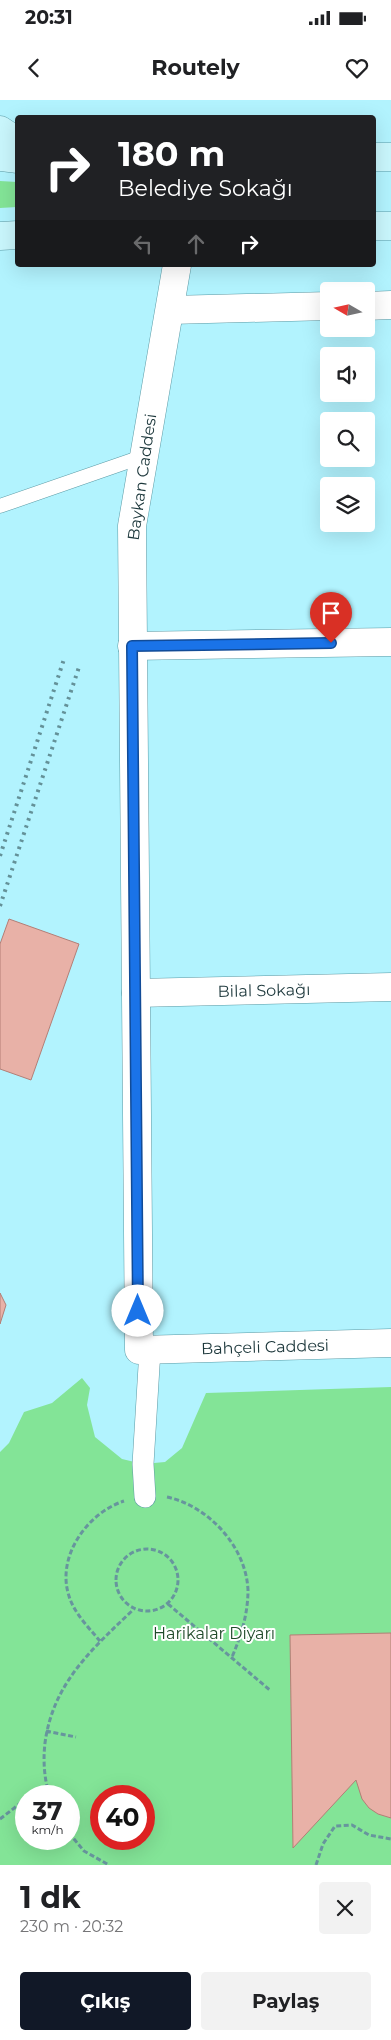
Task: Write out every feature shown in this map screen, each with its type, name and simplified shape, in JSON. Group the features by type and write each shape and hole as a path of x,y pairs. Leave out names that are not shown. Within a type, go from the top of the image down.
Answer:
{"main road":[{"path":"0,130 15,140"},
{"path":"0,157 15,159"},
{"path":"376,157 391,157"},
{"path":"376,226 391,226"},
{"path":"0,236 15,235"}],"street":[{"name":"Baykan Caddesi","path":"144,1350 136,993 132,526 177,267"},
{"path":"375,306 391,305"},
{"path":"170,310 320,306"},
{"path":"132,646 391,642"},
{"name":"Bilal Sokağı","path":"136,993 391,987"},
{"name":"Bahçeli Caddesi","path":"144,1350 391,1343"},
{"path":"144,1350 143,1464 145,1497"}],"lane":[{"path":"0,506 144,456"}],"path":[{"path":"100,1641 79,1614 69,1597 66,1576 70,1554 80,1534 95,1517 114,1504 135,1497 158,1496 180,1500 200,1510 232,1542 244,1566 248,1589 246,1613 240,1639 232,1657"},
{"path":"151,1548 167,1555 177,1570 178,1588 168,1604 152,1612 134,1609 120,1598 115,1581 120,1563 133,1551 151,1548"},
{"path":"168,1604 272,1691"},
{"path":"48,1785 43,1758 46,1732 53,1708 64,1684 100,1641 134,1609"},
{"path":"46,1732 76,1737"},
{"path":"0,1819 15,1807"},
{"path":"316,1865 323,1844 335,1826 352,1825 369,1835 391,1839"},
{"path":"80,1846 84,1851 109,1865"}],"green space":[{"path":"0,181 15,182 15,207 0,208"},
{"name":"Harikalar Diyarı","path":"82,1378 90,1388 87,1405 95,1437 122,1459 143,1464 165,1462 182,1448 206,1393 391,1387 391,1865 0,1865 0,1452 9,1443 24,1412 52,1403"}],"building":[{"path":"9,919 79,944 31,1080 0,1069 0,944"},
{"path":"0,1293 6,1305 0,1324"},
{"path":"391,1633 391,1818 378,1814 369,1808 362,1799 356,1780 293,1848 290,1635"}],"railway":[{"path":"0,856 64,659"},
{"path":"0,906 80,664"}],"route":[{"path":"138,1311 132,646 331,643"}]}
